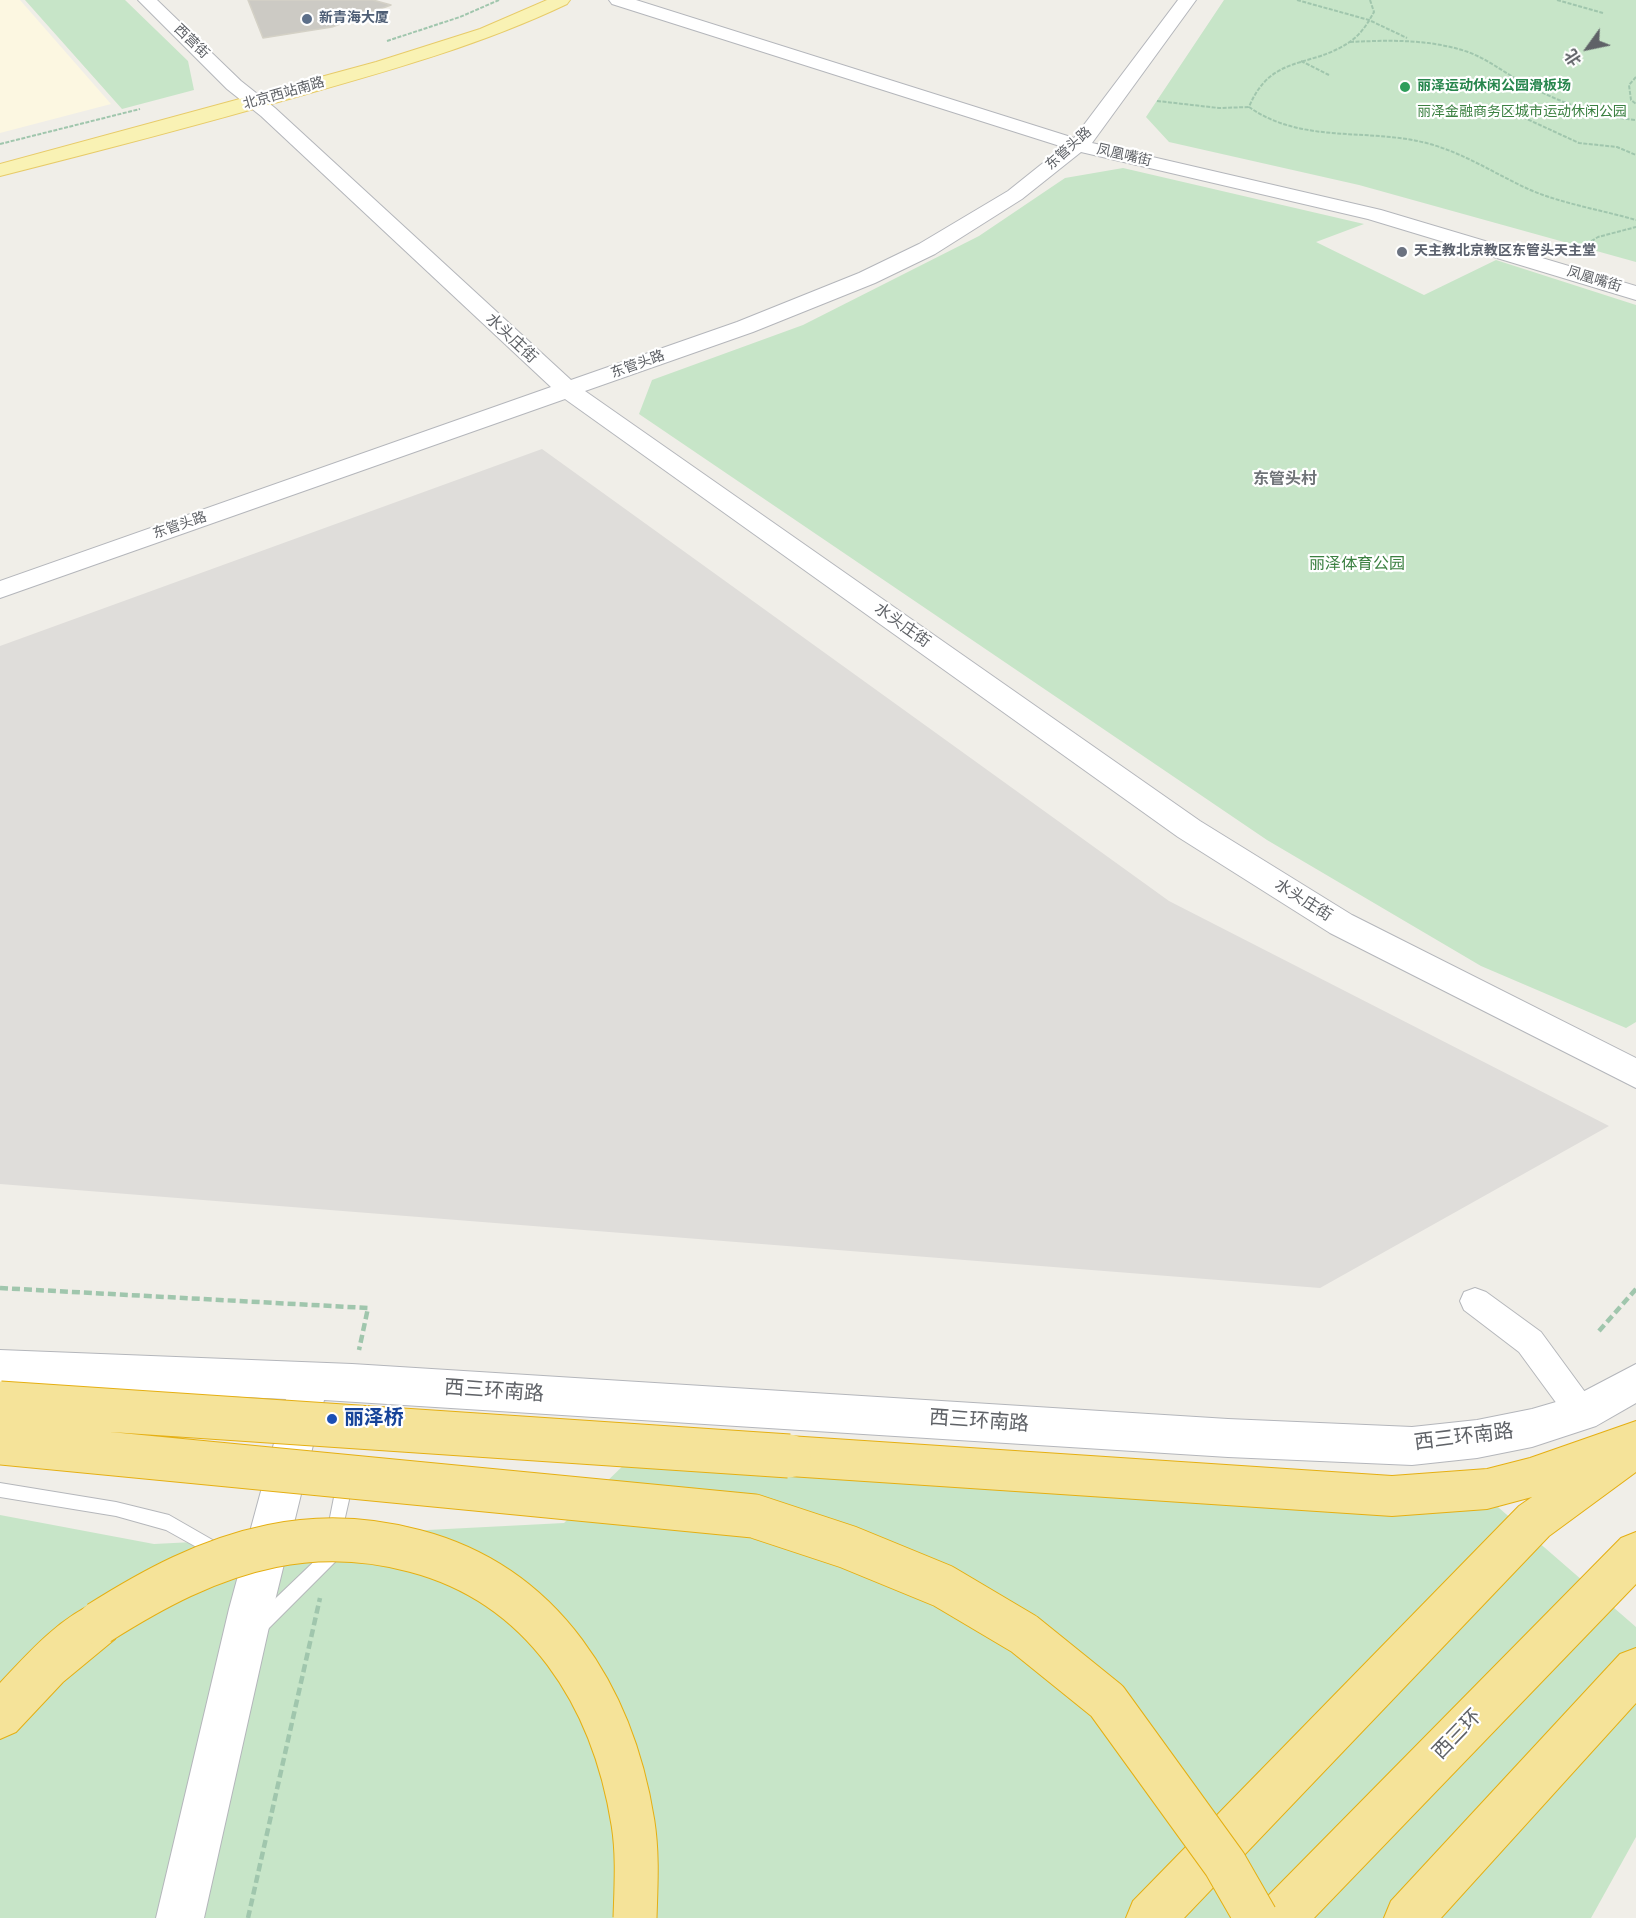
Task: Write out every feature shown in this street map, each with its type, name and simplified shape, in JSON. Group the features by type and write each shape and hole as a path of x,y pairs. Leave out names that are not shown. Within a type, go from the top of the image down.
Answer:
{"highway":[{"path":"0,1403 1392,1496 1487,1489 1530,1478 1636,1440"},
{"path":"0,1443 754,1516 848,1547 943,1587 1024,1634 1107,1701 1225,1864 1256,1918"},
{"path":"1150,1918 1534,1521 1636,1448"},
{"path":"0,1716 47,1666 99,1623 161,1584 190,1570 257,1549 305,1541 341,1539 405,1548 439,1557 497,1585 548,1629 572,1659 602,1713 614,1744 633,1830 635,1918"},
{"name":"西三环","path":"1280,1918 1636,1553"},
{"path":"1408,1918 1636,1670"}],"main road":[{"name":"北京西站南路","path":"0,170 244,93 394,49 524,0"},
{"name":"北京西站南路","path":"0,154 244,93 452,45 561,0"}],"street":[{"name":"西营街","path":"147,0 244,93"},
{"name":"凤凰嘴街","path":"618,0 1073,138 1374,214 1636,292"},
{"name":"凤凰嘴街","path":"655,0 1073,138 1400,210 1636,281"},
{"name":"东管头路","path":"1073,138 1173,0"},
{"name":"东管头路","path":"0,571 561,384 745,327 887,268 992,211 1073,138 1187,0"},
{"name":"水头庄街","path":"244,93 561,384 1198,835 1341,924 1636,1074"},
{"name":"东管头路","path":"0,590 561,384"},
{"path":"1475,1301 1530,1342 1582,1413"},
{"name":"西三环南路","path":"0,1368 352,1383 1228,1438 1412,1446 1478,1439 1532,1428 1582,1413 1636,1382"},
{"path":"180,1918 243,1604 298,1452 310,1383"}],"lane":[{"path":"0,1490 116,1509 169,1523 216,1548 243,1604 330,1557 351,1456"}],"path":[{"path":"1297,0 1369,20 1395,34 1419,42"},
{"path":"1249,106 1253,90 1269,73 1349,42 1364,30 1374,12 1370,0"},
{"path":"1557,0 1603,13"},
{"path":"1349,42 1399,39 1443,45 1485,59 1545,93 1590,111 1618,120 1636,120"},
{"path":"1301,61 1329,75"},
{"path":"1636,77 1629,85 1631,100 1636,104"},
{"path":"1157,101 1219,108 1249,106 1269,122 1293,129 1379,135 1429,144 1471,159 1528,189 1636,220"},
{"path":"1503,108 1579,143 1617,147 1636,155"},
{"path":"1582,247 1598,237 1636,227"},
{"path":"0,1288 368,1308 352,1383"},
{"path":"1599,1331 1636,1289"},
{"path":"248,1918 330,1557"}],"shaded area":[{"path":"0,0 20,0 111,104 0,133"},
{"path":"542,449 1169,901 1609,1126 1320,1288 0,1184 0,646"}],"green space":[{"path":"25,0 125,0 188,61 194,90 122,109"},
{"name":"丽泽金融商务区城市运动休闲公园","path":"1224,0 1636,0 1636,262 1359,185 1169,142 1146,117"},
{"name":"丽泽体育公园","path":"1123,168 1364,224 1316,242 1424,295 1496,260 1636,305 1636,1022 1626,1028 1481,966 1267,840 639,414 652,380 803,325 979,236 1065,178"},
{"path":"631,1458 1491,1501 1636,1627 1636,1837 1591,1918 0,1918 0,1515 154,1544 564,1523"}],"building":[{"name":"新青海大厦","path":"248,0 373,0 391,5 332,27 263,38"}],"place":[{"name":"新青海大厦","path":"307,19"},
{"name":"丽泽运动休闲公园滑板场","path":"1405,87"},
{"name":"天主教北京教区东管头天主堂","path":"1402,252"},
{"name":"丽泽桥","path":"332,1419"}],"district":[{"name":"东管头村","path":"1285,480"}]}
